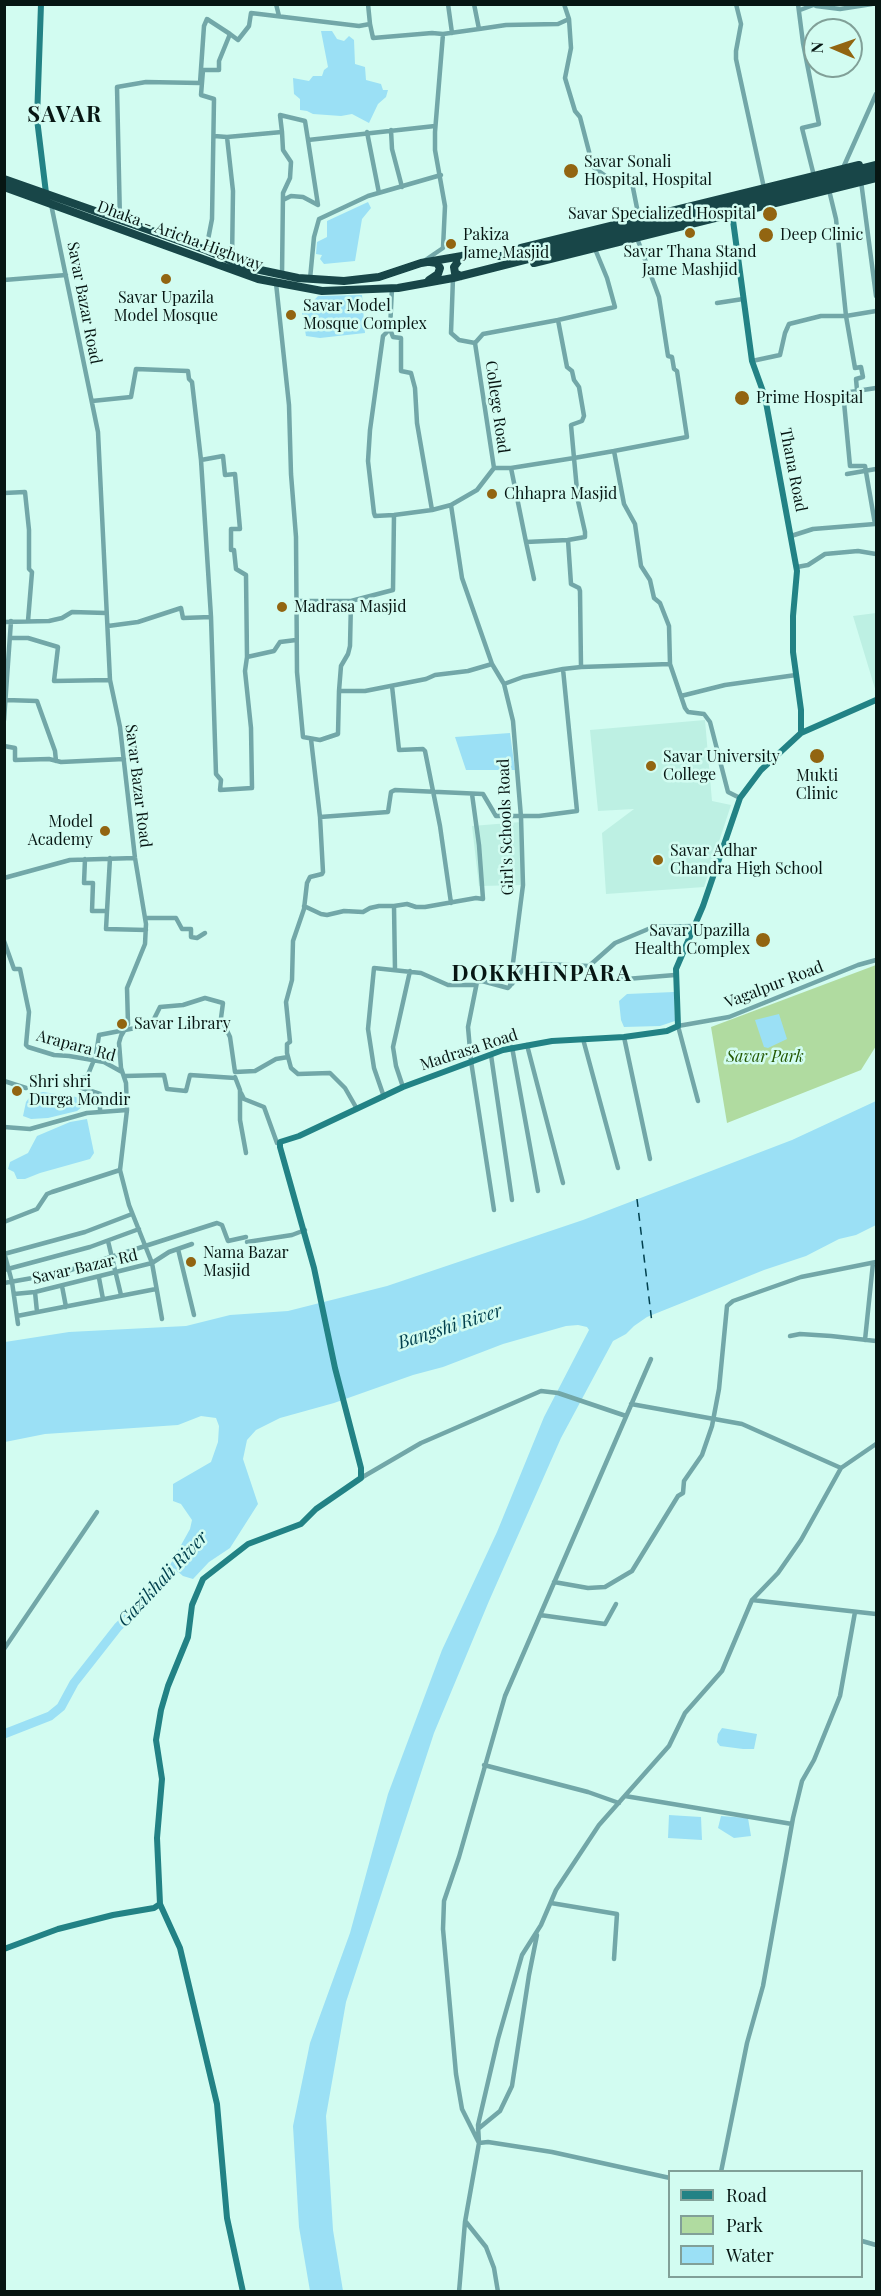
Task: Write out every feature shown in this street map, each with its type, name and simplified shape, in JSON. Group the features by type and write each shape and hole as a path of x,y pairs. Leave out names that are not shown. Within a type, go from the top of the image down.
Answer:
{"highway":[{"path":"484,257 876,160"},
{"name":"Dhaka - Aricha Highway","path":"4,179 232,261 282,275 344,281 369,279 425,262 462,256 511,256 876,165"},
{"name":"Dhaka - Aricha Highway","path":"4,187 258,279 322,291 392,288 460,277 876,171"},
{"path":"462,256 454,267 454,273 460,277 478,276 876,178"},
{"path":"425,262 437,263 439,271 425,283"}],"street":[{"path":"41,4 37,119 46,193"},
{"path":"120,221 117,87 146,82 200,83 204,26 207,19 238,40 249,27 250,4"},
{"path":"276,4 279,16"},
{"path":"368,4 373,38 377,39 432,33 443,34 506,25 558,24 569,19"},
{"path":"448,4 452,33"},
{"path":"474,4 479,29"},
{"path":"564,4 569,19 571,48 565,78 575,111 580,117 593,167 610,179 631,178 639,218"},
{"path":"736,4 741,24 736,59 764,188"},
{"path":"814,176 802,128 819,124 803,43 799,8 816,5 840,9 872,4"},
{"path":"251,13 349,26 370,24"},
{"path":"206,250 212,219 214,99 201,95 203,70 219,70 219,61 230,34"},
{"path":"425,262 443,248 445,206 435,150 435,126 443,34"},
{"path":"843,169 876,94"},
{"path":"282,275 283,193 290,178 291,162 284,150 280,115 305,121 318,205 303,197 291,196 283,200"},
{"path":"308,140 435,126"},
{"path":"391,130 392,148 402,187"},
{"path":"214,136 282,132"},
{"path":"367,132 379,193"},
{"path":"227,137 233,190 232,261"},
{"path":"310,279 314,237 319,219 379,193 441,175"},
{"path":"861,182 876,296"},
{"path":"829,189 836,219 846,316 855,369 861,367 863,377 856,379 857,390"},
{"name":"Savar Bazar Road","path":"51,204 98,432 110,680 120,727 135,858 146,918 142,953 129,982 128,1024 119,1043 128,1110 120,1170 132,1214 152,1263 162,1319"},
{"name":"Thana Road","path":"732,213 752,362 765,397 796,567 797,581 793,616 801,733"},
{"path":"511,468 687,437 677,371 674,369 672,357 668,356 659,297 637,238"},
{"path":"475,343 483,334 615,307 608,278 595,249"},
{"path":"4,280 66,275"},
{"name":"College Road","path":"460,277 451,333 459,340 475,343 494,468 511,468 534,579"},
{"path":"276,283 289,405 296,537 296,640 303,737 320,740 339,734 341,666 350,646 351,601"},
{"path":"392,288 390,330 393,337 401,338 401,371 411,373 415,388 417,423 432,510"},
{"path":"717,303 743,299"},
{"path":"752,362 780,355 789,324 821,316 846,316 876,311"},
{"path":"526,542 585,537 578,501 571,425 582,421 584,416 579,387 572,371 567,367 558,320"},
{"path":"390,330 383,336 368,461 375,516 432,510 451,505 477,490 494,468"},
{"path":"92,401 131,397 136,369 188,371 189,380 192,382 201,460 211,617 216,774 221,780 220,790 252,788 251,728 245,671 247,657 246,574 236,569 234,550 231,550 231,529 240,529 236,474 225,476 223,456 201,460"},
{"path":"791,536 813,529 876,523 865,466 850,466 844,415 844,393 876,388"},
{"path":"614,451 624,504 634,524 641,566 651,580 654,597 660,603 669,626 670,664 684,708 688,712 704,714 710,722 725,788 728,792 741,798"},
{"path":"847,474 876,469"},
{"path":"4,493 25,492 29,530 29,569 32,572 28,621"},
{"name":"Girl's Schools Road","path":"451,505 462,578 492,664 504,684 513,721 521,817 523,885 510,986"},
{"path":"296,601 351,601 393,590 394,515"},
{"path":"568,540 571,584 580,591 581,667"},
{"path":"796,567 808,565 825,554 858,552 876,554"},
{"path":"108,626 138,622 181,608 183,618 211,617"},
{"path":"4,622 49,621 62,618 72,612 106,613"},
{"path":"4,720 11,621"},
{"path":"11,638 28,638 58,647 54,681 110,680"},
{"path":"247,657 274,651 280,642 296,640"},
{"path":"339,691 365,691 426,679 435,675 468,671 492,664"},
{"path":"504,684 523,677 563,669 670,664"},
{"path":"320,817 388,812 393,791 485,796 496,816 521,817 577,811 563,669"},
{"path":"681,696 725,685 796,675"},
{"path":"392,686 399,750 424,750 434,793 451,903"},
{"path":"6,700 38,701 55,751 56,761"},
{"path":"698,1101 678,1026 675,975 703,906 741,798 761,770 801,733 876,700"},
{"path":"311,739 320,817 323,872 310,877 307,883 304,906 293,941 292,981 286,1002 290,1042 287,1044 288,1057 291,1068 298,1074 330,1073 345,1088 357,1109"},
{"path":"4,746 15,748 15,760 124,759"},
{"path":"304,906 327,915 344,911 363,912 379,906 407,904 425,907 476,898 483,899 472,794"},
{"path":"110,858 106,929 146,930"},
{"path":"4,878 70,860 135,858"},
{"path":"85,859 84,883 93,883 92,911 107,911"},
{"path":"394,906 395,970"},
{"path":"146,918 176,918 182,929 191,929 191,937 197,938 205,933"},
{"path":"495,1210 471,1061 468,1027 477,982 482,981 508,988 524,968 542,964 589,966 615,943 652,927 693,927"},
{"name":"Arapara Rd","path":"4,941 14,969 20,969 26,996 29,1012 26,1045 54,1055 94,1060 112,1065 123,1074"},
{"name":"Vagalpur Road","path":"678,1026 729,1017 858,965 876,960"},
{"path":"384,1097 374,1068 368,1029 374,968 410,971 448,985 476,986"},
{"path":"403,1087 393,1047 410,971"},
{"path":"614,981 675,975"},
{"path":"100,1111 100,1094 73,1085 78,1079 87,1077 94,1060 99,1035 151,1025 160,1007 183,1005 205,998 223,1004 221,1018 230,1036 235,1078 240,1092 244,1099 264,1107 279,1142 305,1230 335,1368 361,1468 361,1478"},
{"name":"Madrasa Road","path":"279,1142 299,1136 403,1087 512,1047 624,1037 668,1031 678,1026"},
{"path":"624,1037 650,1159"},
{"path":"583,1039 618,1168"},
{"path":"527,1045 563,1183"},
{"path":"512,1047 538,1191"},
{"path":"491,1055 513,1200"},
{"path":"235,1072 255,1071 276,1059 288,1057"},
{"path":"123,1074 164,1075 167,1089 186,1090 190,1075 235,1078"},
{"path":"4,1081 26,1088"},
{"path":"240,1092 240,1120 246,1153"},
{"path":"4,1127 30,1129 100,1111 128,1110"},
{"path":"4,1222 37,1209 47,1194 120,1170"},
{"path":"18,1324 5,1254 85,1232 132,1214"},
{"path":"4,1283 61,1273 217,1223 222,1225 228,1241 292,1235 305,1230"},
{"name":"Savar Bazar Rd","path":"7,1270 108,1241 139,1229"},
{"path":"108,1241 121,1295"},
{"name":"Savar Bazar Rd","path":"14,1294 35,1292 99,1278 152,1263 169,1252 192,1244"},
{"path":"178,1249 194,1315"},
{"path":"554,1582 588,1588 605,1587 632,1570 682,1493 684,1481 702,1455 712,1426 719,1389 727,1306 733,1301 801,1277 875,1263 865,1340"},
{"path":"99,1278 103,1299"},
{"path":"62,1286 66,1306"},
{"path":"17,1316 156,1289"},
{"path":"35,1292 37,1312"},
{"path":"790,1336 800,1334 876,1341"},
{"path":"479,2143 462,2109 460,2097 452,2041 444,1901 459,1857 505,1696 651,1359"},
{"path":"243,2292 227,2218 217,2104 180,1948 160,1904 157,1838 162,1779 156,1740 157,1726 168,1686 188,1637 195,1594 203,1579 242,1548 301,1524 316,1509 361,1478 421,1443 541,1391 558,1393 626,1416"},
{"path":"631,1404 742,1424 841,1468"},
{"path":"459,2292 465,2222 479,2143 478,2129 498,2039 522,1955 539,1929 556,1890 599,1825 669,1746 685,1713 722,1671 752,1600 778,1573 789,1557 841,1468 876,1444"},
{"path":"4,1648 97,1512"},
{"path":"752,1600 876,1614"},
{"path":"540,1615 605,1624 616,1604"},
{"path":"721,2170 747,2043 763,1986 802,1781 814,1760 840,1696 855,1612"},
{"path":"484,1765 588,1792 619,1803"},
{"path":"624,1796 792,1824"},
{"path":"550,1903 617,1914 614,1959"},
{"path":"4,1949 58,1929 113,1915 154,1908 160,1904"},
{"path":"478,2129 500,2111 512,2086 529,1975 539,1929"},
{"path":"479,2143 488,2142 552,2152 668,2178"},
{"path":"465,2222 486,2247 494,2268 498,2292"}],"shaded area":[{"path":"876,613 876,692 853,616"},
{"path":"705,720 712,801 731,805 704,887 606,894 602,833 634,809 598,811 590,730"},
{"path":"521,822 523,885 479,886 472,826"}],"green space":[{"name":"Savar Park","path":"876,965 876,1046 861,1070 727,1123 711,1027"}],"water":[{"path":"321,31 332,31 337,39 344,41 349,36 354,40 355,64 365,67 366,80 381,84 383,90 388,90 369,123 352,114 341,116 313,114 300,110 300,99 294,94 293,78 309,81 313,76 322,76 328,67"},
{"path":"368,202 371,208 362,219 355,261 324,264 320,259 322,255 316,254 317,242 327,237 327,221"},
{"path":"362,295 365,333 320,338 306,336 302,313 318,296"},
{"path":"510,733 515,770 466,770 455,737"},
{"path":"674,992 675,1021 660,1026 624,1027 619,1001 627,994"},
{"path":"779,1014 787,1039 768,1048 764,1047 755,1020"},
{"path":"43,1092 76,1097 83,1101 83,1106 77,1111 48,1118 31,1119 23,1116 26,1102 31,1095"},
{"name":"Bangshi River","path":"876,1101 876,1225 856,1235 839,1239 806,1256 764,1270 647,1317 613,1341 561,1438 434,1733 346,2002 326,2116 333,2230 343,2291 310,2291 299,2227 293,2126 310,2043 350,1933 388,1794 442,1650 497,1532 544,1417 589,1330 587,1327 578,1325 566,1326 503,1344 443,1367 413,1375 334,1403 280,1418 256,1430 247,1440 243,1459 258,1504 230,1548 209,1562 193,1579 183,1576 170,1565 190,1529 192,1520 181,1504 173,1501 173,1484 211,1462 218,1442 219,1426 216,1418 201,1416 178,1425 45,1434 5,1442 5,1342 69,1332 186,1326 230,1315 288,1311 387,1286 583,1220 792,1140"},
{"path":"87,1119 94,1153 90,1159 25,1179 17,1179 14,1172 8,1169 10,1162 28,1153 37,1136 70,1122"},
{"path":"722,1728 757,1734 754,1749 720,1746 717,1742"},
{"path":"669,1815 701,1817 702,1840 668,1838"},
{"path":"721,1816 748,1818 751,1836 734,1838 718,1828"}],"waterway":[{"name":"Gazikhali River","path":"4,1734 50,1716 61,1707 74,1683 118,1627 155,1591 180,1562"}],"ferry route":[{"path":"637,1199 652,1323"}],"place":[{"name":"Savar Sonali Hospital, Hospital","path":"571,171"},
{"name":"Savar Specialized Hospital","path":"770,214"},
{"name":"Savar Thana Stand Jame Mashjid","path":"690,233"},
{"name":"Deep Clinic","path":"766,235"},
{"name":"Pakiza Jame Masjid","path":"451,244"},
{"name":"Savar Upazila Model Mosque","path":"166,279"},
{"name":"Savar Model Mosque Complex","path":"291,315"},
{"name":"Prime Hospital","path":"742,398"},
{"name":"Chhapra Masjid","path":"492,494"},
{"name":"Madrasa Masjid","path":"282,607"},
{"name":"Mukti Clinic","path":"817,756"},
{"name":"Savar University College","path":"651,766"},
{"name":"Model Academy","path":"105,831"},
{"name":"Savar Adhar Chandra High School","path":"658,860"},
{"name":"Savar Upazilla Health Complex","path":"763,940"},
{"name":"Savar Library","path":"122,1024"},
{"name":"Shri shri Durga Mondir","path":"17,1091"},
{"name":"Nama Bazar Masjid","path":"191,1262"}],"district":[{"name":"SAVAR","path":"65,115"},
{"name":"DOKKHINPARA","path":"542,974"}]}
